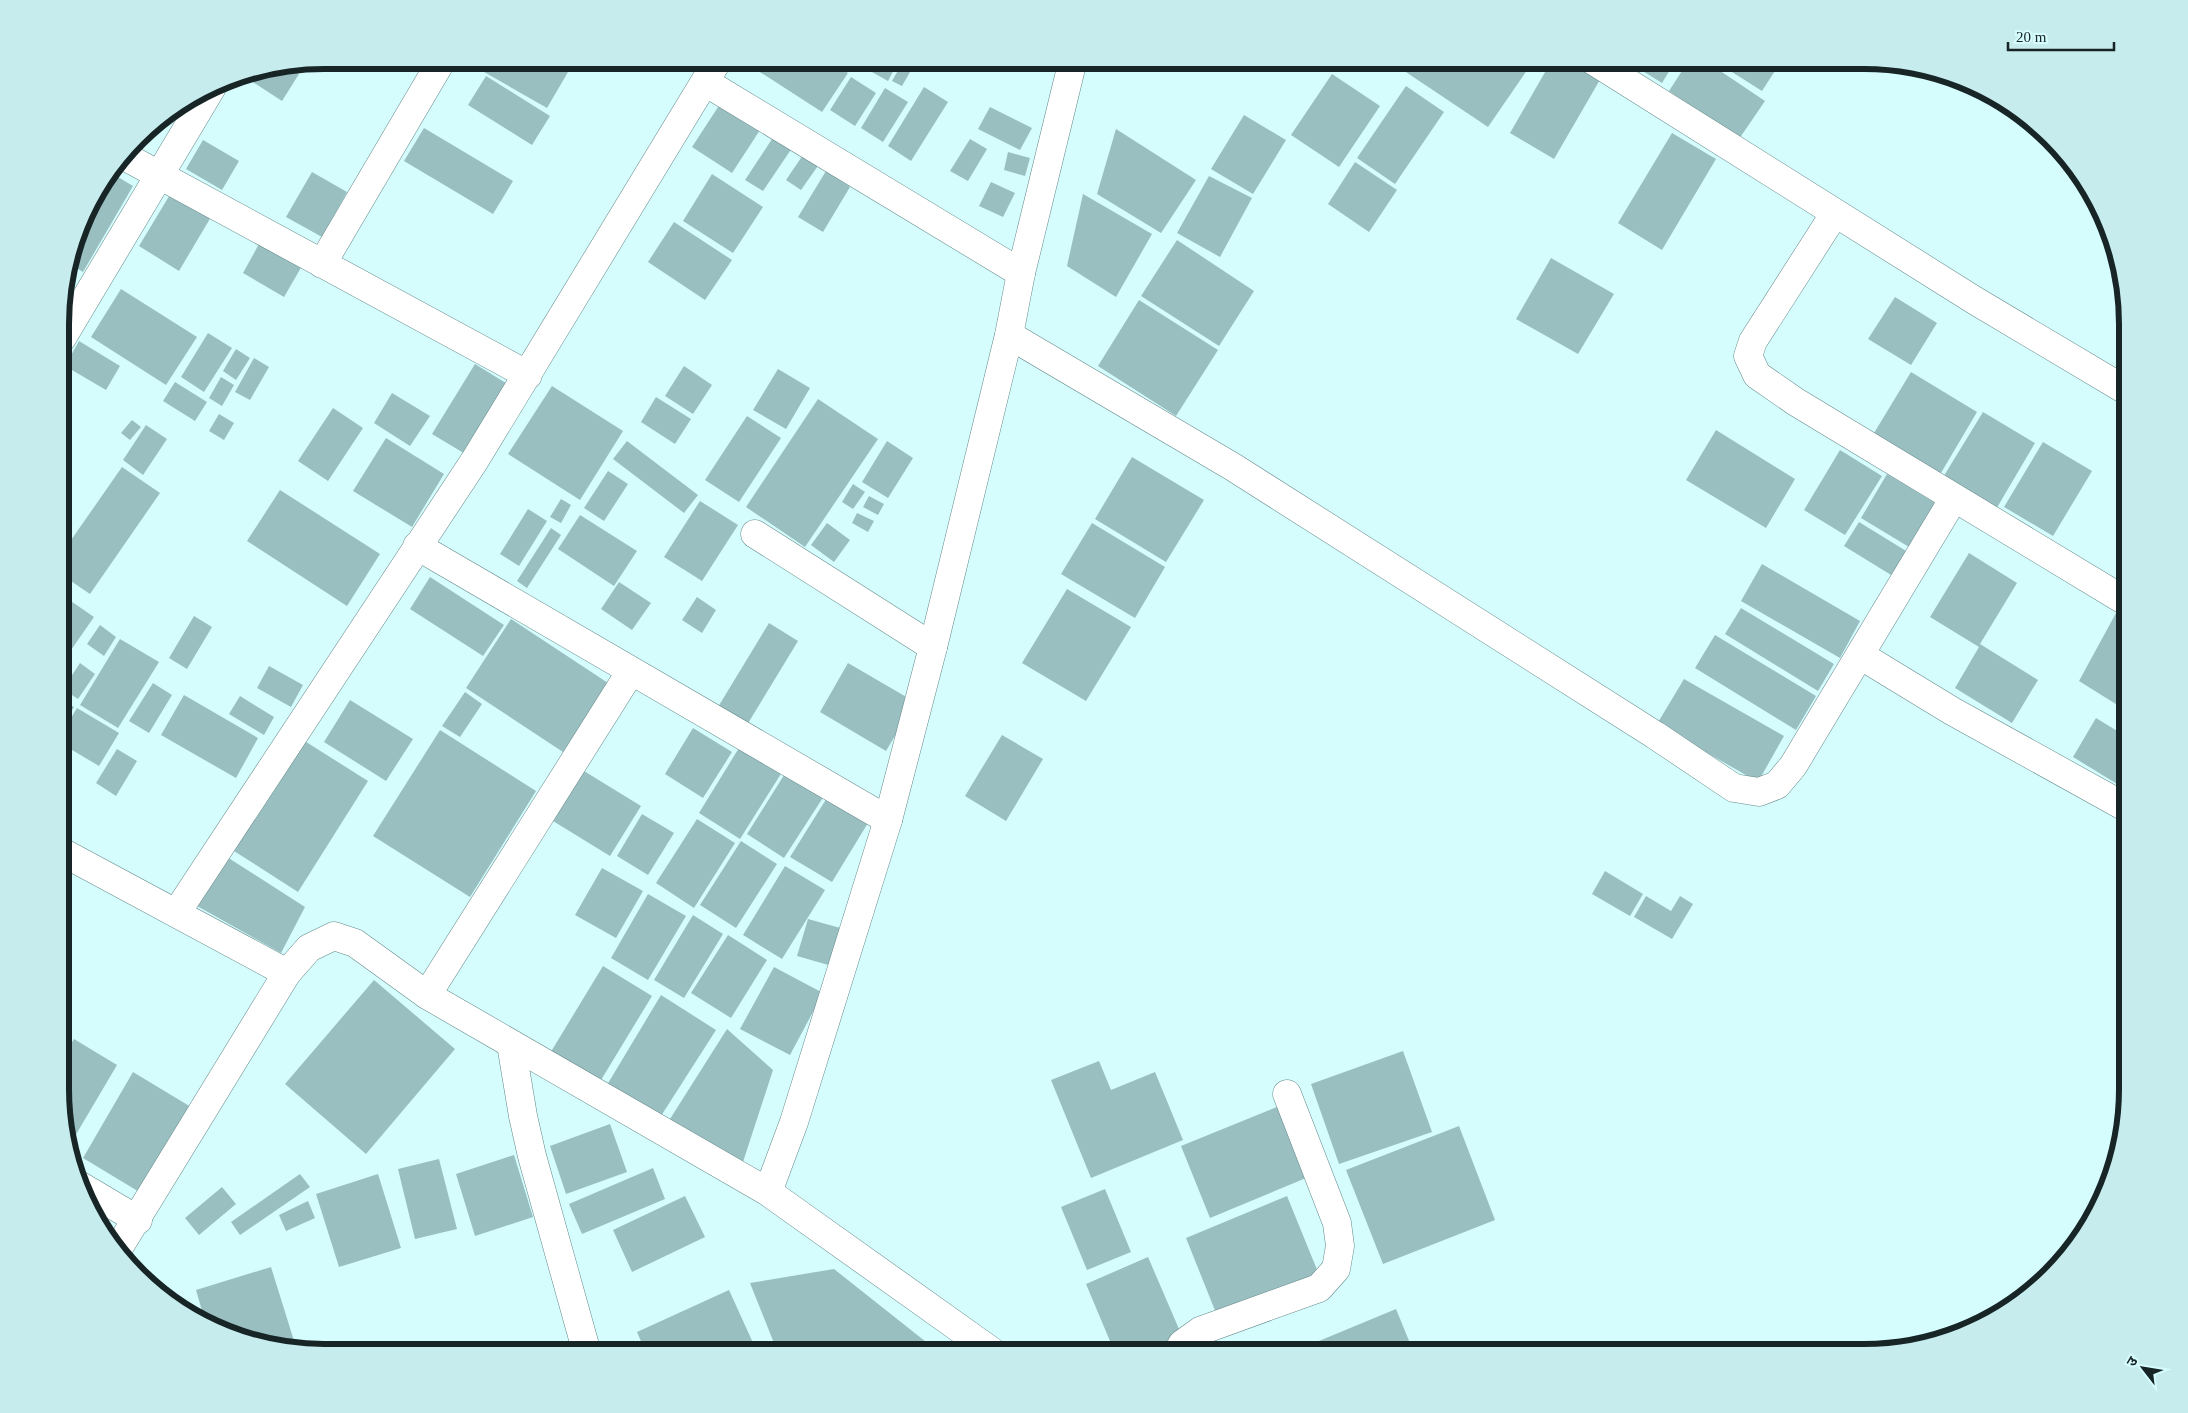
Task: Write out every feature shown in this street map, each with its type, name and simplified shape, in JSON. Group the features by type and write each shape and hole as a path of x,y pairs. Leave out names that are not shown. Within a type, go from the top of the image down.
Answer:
{"street":[{"path":"322,264 437,69"},
{"path":"768,1192 794,1122 888,820 934,647 1010,336 1021,273 1071,69"},
{"path":"1606,69 1974,300 2119,386"},
{"path":"177,912 528,376 711,71 1021,273"},
{"path":"69,326 205,98"},
{"path":"130,159 528,376"},
{"path":"1835,213 1753,340 1748,356 1757,375 1796,402 2119,597"},
{"path":"1010,336 1234,467 1734,788 1759,792 1777,785 1793,766 1954,498"},
{"path":"755,534 934,647"},
{"path":"418,546 888,820"},
{"path":"1860,655 1952,711 2119,803"},
{"path":"427,995 631,671"},
{"path":"69,856 177,912 287,973"},
{"path":"121,1244 138,1220 287,973 309,948 334,936 355,943 427,995 768,1192 981,1344"},
{"path":"511,1044 530,1148 584,1344"},
{"path":"1182,1344 1200,1331 1319,1288 1336,1269 1340,1246 1337,1223 1287,1094"},
{"path":"90,1192 138,1220"}],"building":[{"path":"479,69 570,69 547,108"},
{"path":"755,69 842,69 848,73 822,112"},
{"path":"867,69 894,69 888,81"},
{"path":"899,69 912,69 902,86 892,81"},
{"path":"1401,69 1528,69 1488,127"},
{"path":"1547,69 1586,69 1601,78 1554,159 1510,133"},
{"path":"1639,69 1671,69 1662,83"},
{"path":"1683,69 1717,69 1765,101 1739,139 1669,91"},
{"path":"1727,69 1776,69 1762,91"},
{"path":"294,71 299,74 282,101 249,80"},
{"path":"1332,74 1380,106 1339,167 1291,135"},
{"path":"486,76 550,116 532,145 468,105"},
{"path":"851,77 876,93 855,126 830,110"},
{"path":"1406,86 1444,112 1395,184 1357,158"},
{"path":"924,87 948,102 911,161 888,146"},
{"path":"885,88 908,102 883,142 861,128"},
{"path":"720,104 760,130 732,173 692,147"},
{"path":"990,107 1032,128 1020,150 978,129"},
{"path":"1244,115 1286,140 1253,194 1211,169"},
{"path":"424,128 513,181 493,214 404,161"},
{"path":"1116,129 1196,180 1161,233 1097,194"},
{"path":"1672,133 1716,159 1662,250 1618,223"},
{"path":"774,136 792,148 763,191 745,180"},
{"path":"970,139 987,149 968,181 950,171"},
{"path":"203,140 239,161 222,190 186,169"},
{"path":"807,149 822,160 801,190 786,180"},
{"path":"1008,152 1030,158 1025,176 1004,170"},
{"path":"1355,162 1397,190 1369,232 1328,204"},
{"path":"826,171 850,187 823,232 798,217"},
{"path":"312,172 347,192 322,237 286,217"},
{"path":"712,174 763,207 733,253 683,221"},
{"path":"116,176 133,186 83,272 75,267 82,242 95,211"},
{"path":"1209,176 1252,198 1220,257 1177,233"},
{"path":"991,182 1015,193 1003,217 979,206"},
{"path":"171,193 211,217 179,271 139,246"},
{"path":"1083,194 1152,234 1116,297 1067,266"},
{"path":"674,222 732,260 705,300 648,262"},
{"path":"264,235 306,259 284,297 243,273"},
{"path":"1177,240 1254,291 1219,346 1141,296"},
{"path":"1551,258 1614,294 1578,354 1516,319"},
{"path":"121,289 197,337 166,385 91,337"},
{"path":"1895,297 1937,323 1911,365 1868,339"},
{"path":"1139,300 1218,350 1176,416 1098,366"},
{"path":"208,333 232,348 204,392 181,377"},
{"path":"79,341 120,366 106,390 69,368 69,359"},
{"path":"236,349 250,358 236,380 223,371"},
{"path":"254,358 269,367 250,400 235,392"},
{"path":"475,364 509,385 467,455 432,434"},
{"path":"684,366 712,385 693,414 665,396"},
{"path":"778,369 810,388 786,429 753,410"},
{"path":"1911,372 1977,412 1938,478 1871,438"},
{"path":"221,377 234,385 222,406 209,398"},
{"path":"175,382 207,402 195,421 163,401"},
{"path":"552,386 623,431 580,500 508,454"},
{"path":"392,393 430,416 410,446 374,423"},
{"path":"656,397 691,419 675,444 641,422"},
{"path":"818,399 878,439 805,547 746,507"},
{"path":"333,408 363,428 328,481 298,461"},
{"path":"1983,412 2035,443 1995,511 1942,479"},
{"path":"219,414 234,423 224,440 209,431"},
{"path":"747,416 781,438 739,502 705,480"},
{"path":"132,420 141,427 130,440 121,433"},
{"path":"146,425 167,439 143,475 123,460"},
{"path":"1716,430 1795,479 1766,528 1686,480"},
{"path":"386,438 444,474 412,527 353,491"},
{"path":"627,441 698,495 684,513 613,459"},
{"path":"887,441 913,458 888,498 862,482"},
{"path":"2043,442 2092,471 2053,536 2004,507"},
{"path":"1840,450 1882,476 1845,535 1804,510"},
{"path":"1132,457 1204,500 1166,562 1095,519"},
{"path":"122,467 160,493 90,594 69,580 69,543"},
{"path":"608,471 628,484 604,521 584,508"},
{"path":"1887,474 1940,506 1914,550 1861,518"},
{"path":"853,484 865,492 853,509 842,502"},
{"path":"280,490 380,554 347,606 247,541"},
{"path":"869,496 884,504 878,515 863,507"},
{"path":"561,499 571,505 561,523 550,517"},
{"path":"700,501 738,525 702,581 664,557"},
{"path":"528,509 547,521 519,566 500,554"},
{"path":"857,513 874,521 868,532 852,523"},
{"path":"580,515 637,551 614,586 558,549"},
{"path":"1859,522 1911,554 1896,578 1844,546"},
{"path":"827,523 850,540 834,562 811,545"},
{"path":"1092,523 1165,567 1135,618 1061,574"},
{"path":"551,528 561,535 527,588 517,581"},
{"path":"1969,553 2017,583 1980,644 2038,680 2012,723 1955,688 1979,647 1930,617"},
{"path":"1762,564 1860,621 1840,658 1741,601"},
{"path":"430,577 504,625 483,656 410,609"},
{"path":"619,582 651,603 632,630 601,609"},
{"path":"1067,589 1131,627 1086,701 1022,663"},
{"path":"697,597 716,610 702,633 682,620"},
{"path":"69,600 94,617 69,653"},
{"path":"1741,608 1834,664 1818,691 1725,634"},
{"path":"2116,613 2119,615 2119,706 2079,681"},
{"path":"194,616 212,627 187,669 169,658"},
{"path":"511,619 608,683 563,752 466,688"},
{"path":"769,623 798,641 747,725 718,707"},
{"path":"100,625 116,637 104,656 87,644"},
{"path":"1715,635 1816,696 1796,730 1695,668"},
{"path":"120,639 159,662 118,728 80,705"},
{"path":"80,663 95,674 78,699 69,693 69,680"},
{"path":"848,663 915,702 886,751 820,712"},
{"path":"269,666 303,685 291,707 257,688"},
{"path":"1684,679 1784,736 1758,782 1657,724"},
{"path":"153,683 172,695 149,733 129,721"},
{"path":"465,692 482,704 460,737 442,726"},
{"path":"184,695 258,738 236,778 161,735"},
{"path":"240,696 274,717 264,735 229,714"},
{"path":"350,700 413,739 386,781 324,742"},
{"path":"69,704 74,707 69,715"},
{"path":"77,708 119,733 99,766 69,748 69,721"},
{"path":"2096,718 2119,732 2119,785 2073,757"},
{"path":"693,728 732,752 703,798 665,774"},
{"path":"440,730 536,791 470,897 373,836"},
{"path":"1002,735 1043,759 1006,821 965,796"},
{"path":"303,740 368,781 298,892 234,851"},
{"path":"742,743 784,769 740,839 699,813"},
{"path":"117,749 137,761 116,796 96,783"},
{"path":"584,771 641,806 610,856 553,821"},
{"path":"786,772 824,796 784,858 747,834"},
{"path":"830,793 871,818 832,882 790,857"},
{"path":"642,814 674,833 648,875 617,856"},
{"path":"697,819 735,843 694,908 656,883"},
{"path":"741,841 777,864 736,928 700,905"},
{"path":"227,857 305,907 281,953 197,906"},
{"path":"785,866 825,890 782,959 743,935"},
{"path":"602,868 643,891 616,938 575,915"},
{"path":"1605,871 1643,894 1630,916 1592,894"},
{"path":"648,894 686,916 648,980 611,958"},
{"path":"1646,896 1671,911 1680,896 1693,904 1672,939 1634,917"},
{"path":"693,915 723,934 684,998 654,980"},
{"path":"808,919 844,929 832,966 797,956"},
{"path":"728,935 767,960 731,1018 691,993"},
{"path":"603,966 652,996 598,1085 549,1055"},
{"path":"774,967 823,993 790,1055 740,1029"},
{"path":"374,980 455,1049 366,1154 285,1084"},
{"path":"661,995 716,1030 661,1116 607,1085"},
{"path":"727,1029 773,1070 743,1162 670,1119"},
{"path":"74,1039 117,1065 74,1138 69,1106 69,1047"},
{"path":"1403,1051 1432,1132 1339,1164 1311,1084"},
{"path":"1099,1061 1111,1090 1155,1072 1183,1140 1091,1178 1051,1080"},
{"path":"133,1072 191,1107 141,1193 83,1158"},
{"path":"1277,1107 1306,1178 1210,1218 1181,1146"},
{"path":"610,1124 627,1172 566,1194 550,1146"},
{"path":"1459,1126 1495,1220 1383,1264 1346,1170"},
{"path":"514,1155 533,1217 475,1236 456,1174"},
{"path":"439,1159 457,1229 415,1239 398,1169"},
{"path":"653,1168 665,1199 582,1234 569,1204"},
{"path":"300,1174 310,1187 240,1235 231,1222"},
{"path":"378,1174 401,1248 339,1267 316,1194"},
{"path":"222,1187 236,1204 199,1235 185,1218"},
{"path":"1105,1189 1131,1252 1087,1270 1061,1207"},
{"path":"685,1196 705,1237 632,1272 613,1230"},
{"path":"1287,1196 1320,1277 1216,1313 1186,1238"},
{"path":"308,1201 315,1218 286,1231 279,1215"},
{"path":"1148,1257 1182,1336 1163,1344 1111,1344 1086,1284"},
{"path":"271,1267 295,1342 258,1336 211,1318 203,1314 196,1290"},
{"path":"834,1269 929,1344 774,1344 750,1283"},
{"path":"729,1290 754,1344 642,1344 637,1332"},
{"path":"1396,1309 1410,1344 1312,1344"}]}
